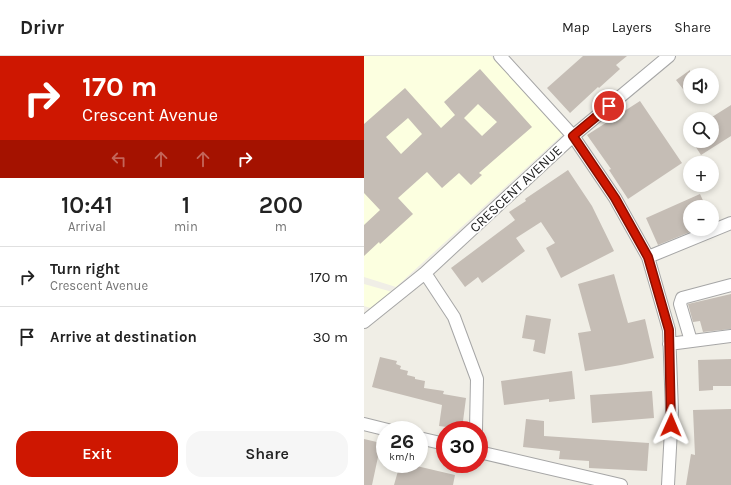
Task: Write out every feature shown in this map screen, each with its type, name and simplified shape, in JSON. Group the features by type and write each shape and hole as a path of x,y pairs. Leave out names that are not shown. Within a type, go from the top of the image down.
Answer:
{"street":[{"path":"500,56 573,136 615,198 648,257 669,330 672,410 668,485"},
{"name":"CRESCENT AVENUE","path":"364,322 425,273 573,136 669,56"},
{"path":"648,257 731,223"},
{"path":"425,273 454,317 477,379 476,421"},
{"path":"691,341 680,304 682,298 731,285"},
{"path":"669,344 731,336"},
{"path":"364,424 376,427"},
{"path":"488,454 621,485"}],"shaded area":[{"path":"364,56 491,56 563,134 396,287 364,277"},
{"path":"364,284 396,293 377,310 364,306"}],"building":[{"path":"583,56 627,56 616,65 620,69 570,113 547,88"},
{"path":"480,69 532,127 479,173 482,175 471,185 459,173 442,188 427,172 398,198 413,214 380,244 379,242 364,256 364,225 380,210 364,193 364,124 405,88 441,128 455,115 444,102","holes":["478,104 497,122 482,136 464,118","408,118 422,134 401,154 386,137"]},
{"path":"683,75 683,89 676,80"},
{"path":"640,101 682,163 628,199 609,170 611,169 587,135"},
{"path":"731,105 731,136 719,144 719,113"},
{"path":"696,148 712,148 701,155"},
{"path":"568,170 592,206 614,251 561,278 546,248 555,243 541,222 516,238 525,251 482,283 478,277 465,287 451,268 515,220 509,212 526,201 525,199"},
{"path":"700,194 703,200 686,200"},
{"path":"683,202 683,235 658,245 646,218"},
{"path":"614,274 628,323 645,319 654,358 585,371 578,333 591,331 578,284"},
{"path":"731,294 731,329 703,332 700,321 693,322 688,304"},
{"path":"526,315 551,319 545,354 533,351 535,340 522,338"},
{"path":"380,357 397,361 396,364 401,366 400,369 408,371 407,375 415,377 415,379 425,381 424,388 444,391 443,394 466,398 463,421 440,421 442,405 372,387"},
{"path":"731,359 731,386 713,386 713,390 699,391 698,360"},
{"path":"572,371 575,399 549,402 549,399 504,405 501,381"},
{"path":"652,391 654,418 592,423 590,395"},
{"path":"731,409 731,485 686,485 691,454 695,455 693,410"},
{"path":"526,419 544,421 544,436 649,443 647,471 589,468 589,461 559,459 560,451 523,447"},
{"path":"364,439 376,442 376,466 372,485 364,485"},
{"path":"428,469 436,471 436,473 455,475 453,485 394,485 397,473 428,473"}],"route":[{"path":"609,106 573,136 615,198 648,257 669,330 672,410 671,425"}]}
